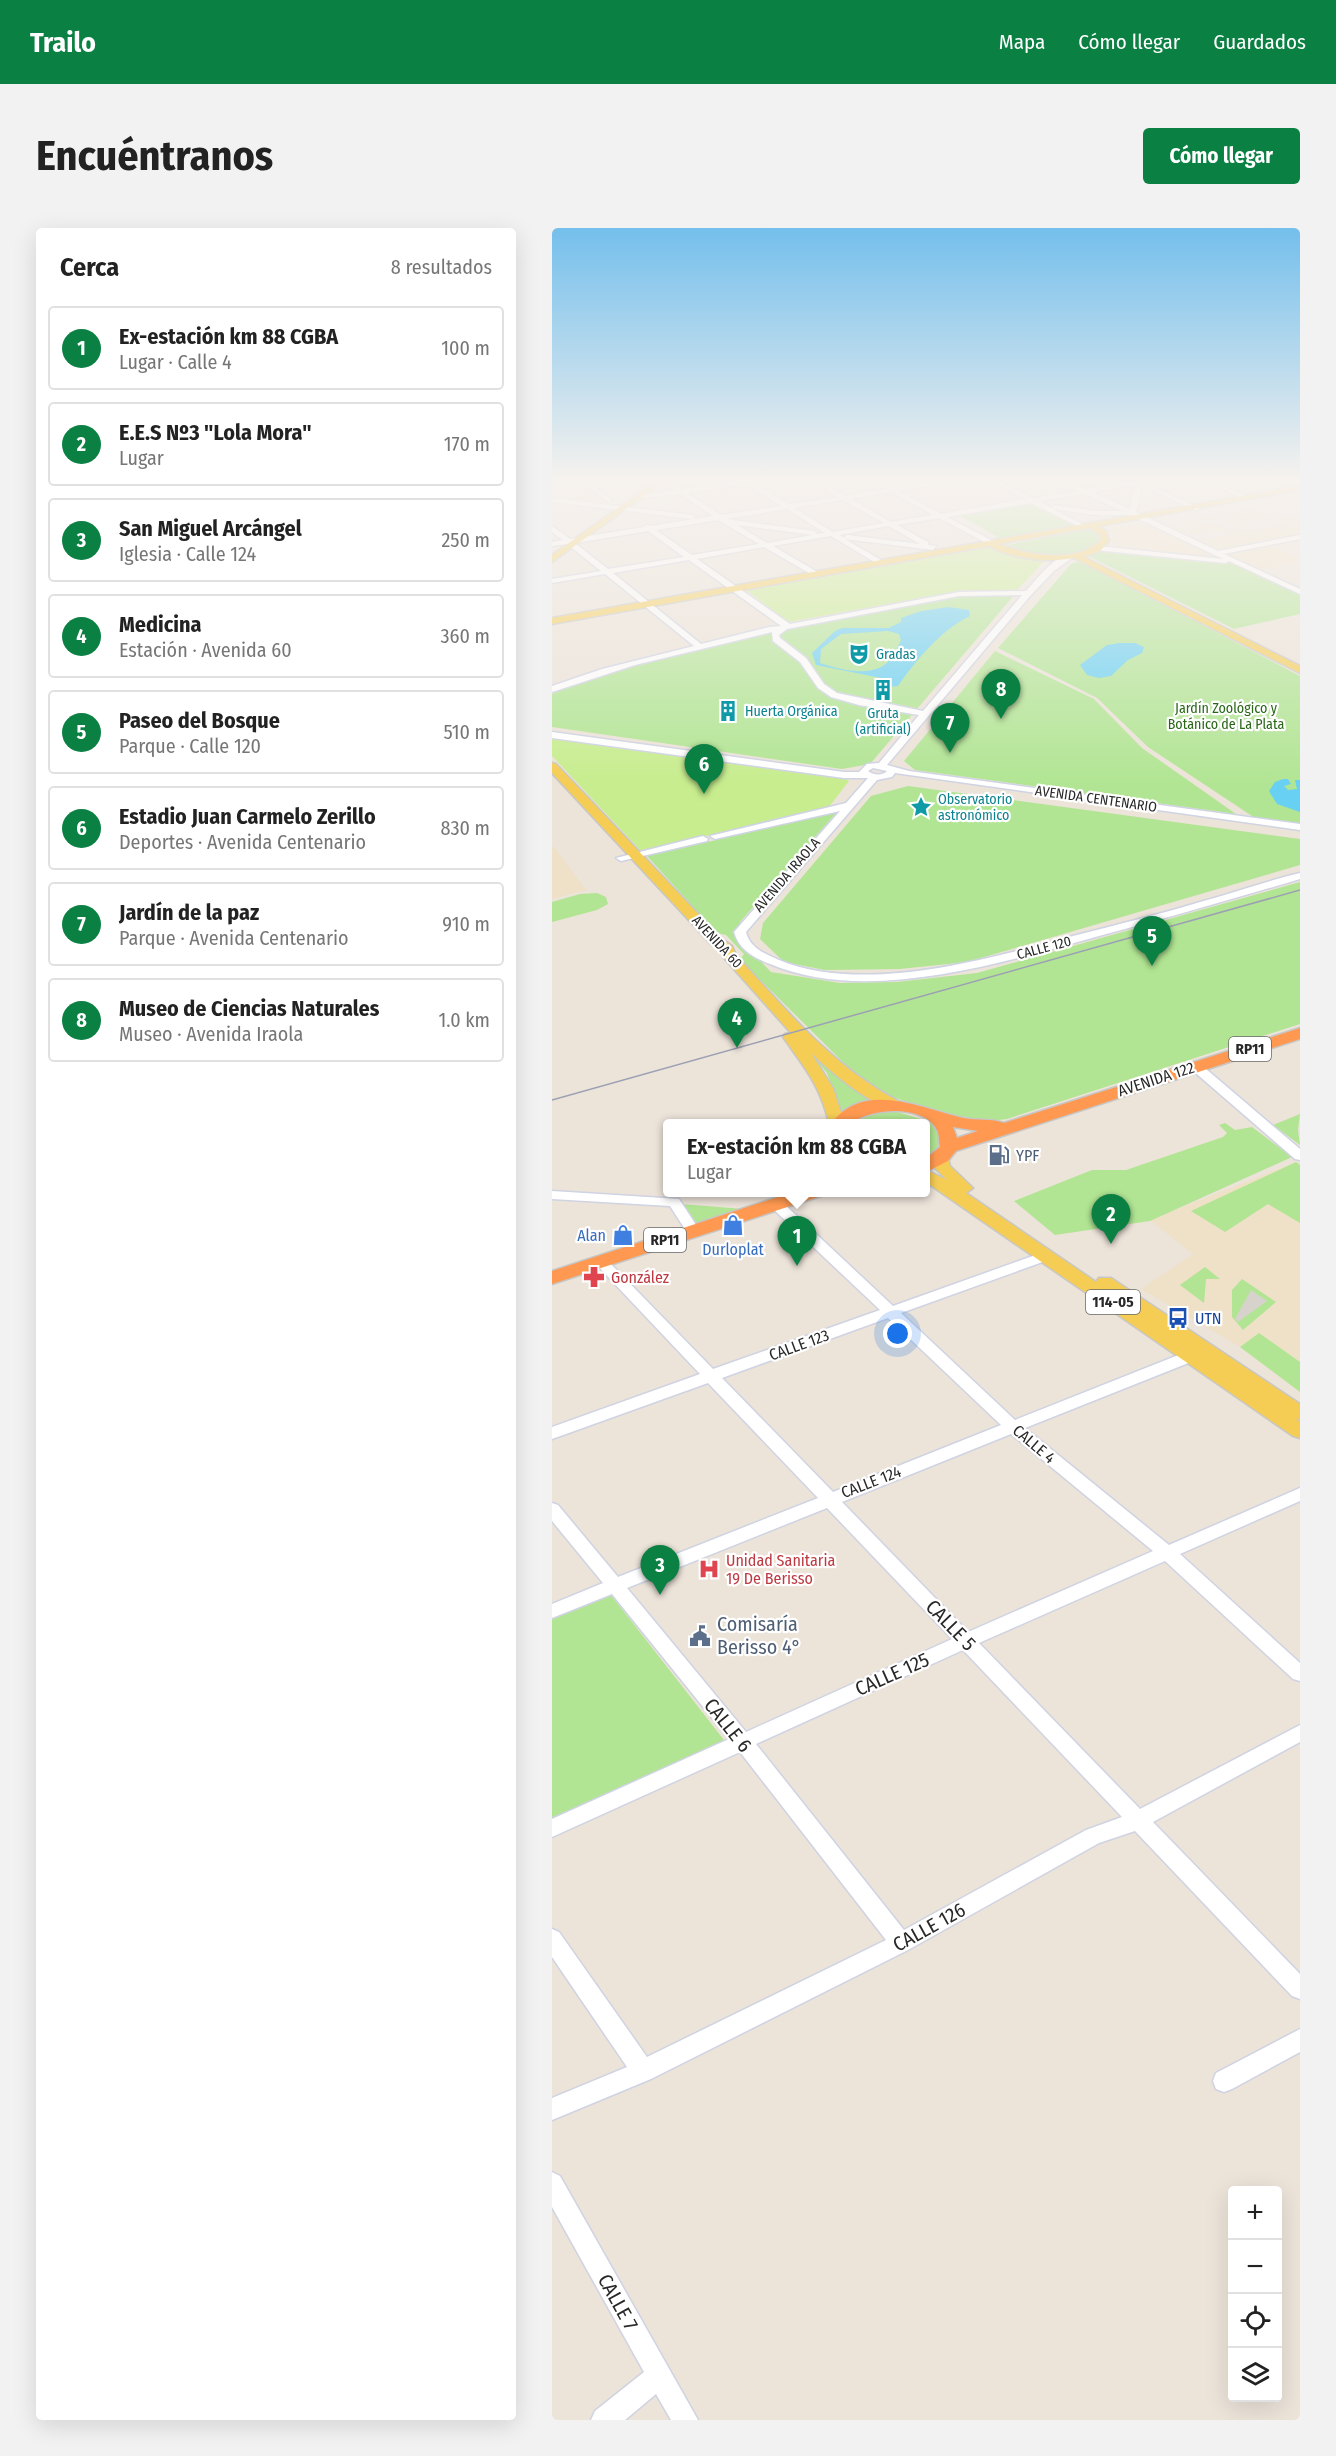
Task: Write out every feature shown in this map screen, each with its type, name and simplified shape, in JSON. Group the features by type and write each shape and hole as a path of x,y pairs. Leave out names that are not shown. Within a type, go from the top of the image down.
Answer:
{"highway":[{"name":"AVENIDA 122","path":"938,1157 1012,1125 1300,1033"},
{"name":"RP11","path":"844,1119 853,1111 865,1107 893,1104 938,1118"},
{"name":"AVENIDA 122","path":"938,1118 974,1126 1012,1125"},
{"path":"938,1118 948,1132 938,1157"},
{"name":"RP11","path":"552,1278 784,1200"}],"main road":[{"path":"552,621 785,580"},
{"path":"1125,580 1300,668"},
{"name":"AVENIDA 60","path":"552,766 628,856 799,1047 828,1090 837,1119"},
{"name":"AVENIDA 60","path":"552,777 628,856 727,949 730,956 838,1070 860,1088 893,1104"},
{"name":"114-05","path":"938,1157 942,1167 966,1188 1300,1413"},
{"name":"114-05","path":"930,1177 1300,1431"}],"street":[{"path":"616,580 698,645"},
{"path":"723,580 784,624"},
{"path":"1040,580 882,765 891,772 908,777 1300,832"},
{"path":"1275,580 1300,592"},
{"path":"552,689 581,678 698,645 761,632 784,624 959,594 1028,593"},
{"path":"784,624 775,634 776,639 803,660 821,687 834,695 859,702 926,714"},
{"path":"552,733 844,775 870,776 891,772"},
{"name":"AVENIDA IRAOLA","path":"741,938 740,932 749,920 870,776 863,771 866,768 882,765"},
{"name":"AVENIDA CENTENARIO","path":"891,772 1300,827"},
{"path":"741,938 750,932 759,917 873,786 908,777"},
{"path":"715,836 847,806"},
{"path":"628,856 703,839"},
{"name":"CALLE 120","path":"741,938 752,952 782,968 834,975 869,975 949,969 983,964 1203,905 1300,876"},
{"path":"1195,1066 1300,1156"},
{"path":"552,1195 674,1202 693,1231"},
{"name":"CALLE 4","path":"784,1200 891,1312 1013,1426 1166,1552 1300,1674"},
{"name":"CALLE 123","path":"552,1433 1046,1256"},
{"name":"CALLE 5","path":"601,1262 1300,1989"},
{"name":"CALLE 124","path":"552,1611 1191,1356"},
{"name":"CALLE 125","path":"552,1828 966,1641 1300,1494"},
{"name":"CALLE 6","path":"552,1509 743,1742 902,1943"},
{"name":"CALLE 126","path":"552,2109 643,2071 902,1943 1093,1836 1137,1821 1300,1733"},
{"path":"552,1938 643,2071"},
{"path":"1224,2081 1300,2040"},
{"name":"CALLE 7","path":"552,2184 684,2420"},
{"path":"604,2420 659,2376"}],"shaded area":[{"path":"552,847 554,847 586,890 552,899"},
{"path":"1296,1162 1300,1165 1300,1392 1240,1347 1141,1289 1193,1254 1150,1220"},
{"path":"1251,1290 1267,1301 1238,1322 1235,1319"}],"green space":[{"path":"802,580 1026,580 1016,591 964,590 789,622 746,590"},
{"name":"Jardín Zoológico y Botánico de La Plata","path":"1057,580 1117,580 1300,676 1300,824 1255,818 1148,747 1097,698 998,648"},
{"path":"1137,580 1271,580 1300,594 1300,614 1234,629"},
{"path":"975,593 1016,593 870,764 842,769 552,727 552,694 600,675 755,635"},
{"path":"995,651 1094,699 1142,748 1236,814 915,770 904,761"},
{"path":"552,737 844,778 849,781 828,808 641,851 552,756"},
{"path":"908,786 1300,839 1300,865 967,962 900,969 825,970 784,962 760,939 763,923 871,796"},
{"path":"837,812 740,922 738,938 771,972 840,983 897,982 977,973 1300,882 1300,1024 1007,1119 973,1123 883,1094 863,1082 740,960 744,954 726,935 717,933 647,856"},
{"path":"597,893 606,897 608,904 597,910 552,922 552,902 580,894"},
{"path":"795,1036 877,1101 859,1104 841,1113 827,1073"},
{"path":"891,1110 921,1119 855,1119 860,1115"},
{"path":"1300,1114 1298,1130 1300,1145 1273,1125"},
{"path":"930,1122 940,1130 941,1149 930,1158"},
{"path":"1225,1123 1235,1130 1252,1127 1292,1157 1150,1221 1055,1235 1014,1201 1092,1170 1126,1170 1223,1137 1227,1133 1219,1125"},
{"path":"1296,1162 1300,1165 1300,1223 1268,1204 1225,1232 1191,1211"},
{"path":"681,1204 756,1210 694,1229"},
{"path":"1205,1267 1220,1279 1206,1279 1204,1303 1180,1285"},
{"path":"1242,1279 1276,1302 1243,1330 1232,1317 1232,1290"},
{"path":"1259,1333 1300,1362 1300,1392 1240,1347"},
{"path":"611,1595 724,1740 552,1822 552,1619"}],"water":[{"path":"949,607 969,610 970,616 949,629 930,646 898,686 887,687 881,678 816,665 812,653 835,631 842,628 889,628 901,622 901,618 921,611","holes":["888,631 899,634 901,640 895,653 877,669 848,670 820,663 821,649 841,634"]},
{"path":"1135,643 1144,647 1142,653 1128,660 1111,676 1099,678 1087,675 1080,665 1107,645"},
{"path":"1288,779 1291,784 1284,786 1288,790 1297,789 1295,780 1300,780 1300,812 1277,804 1269,791 1275,782"}],"waterway":[{"path":"879,693 887,687"}],"tram line":[{"path":"552,1100 1300,890"}],"place":[{"name":"Gradas","path":"859,654"},
{"name":"Gruta (artificial)","path":"883,690"},
{"name":"Huerta Orgánica","path":"728,711"},
{"name":"Museo de Ciencias Naturales","path":"1001,719"},
{"name":"Jardín de la paz","path":"950,753"},
{"name":"Estadio Juan Carmelo Zerillo","path":"704,794"},
{"name":"Observatorio astronómico","path":"921,807"},
{"name":"Paseo del Bosque","path":"1152,966"},
{"name":"Medicina","path":"737,1048"},
{"name":"YPF","path":"999,1155"},
{"name":"Durloplat","path":"733,1225"},
{"name":"Alan","path":"623,1235"},
{"name":"E.E.S Nº3 \"Lola Mora\"","path":"1111,1244"},
{"name":"Ex-estación km 88 CGBA","path":"797,1266"},
{"name":"González","path":"594,1277"},
{"name":"UTN","path":"1178,1318"},
{"name":"Unidad Sanitaria 19 De Berisso","path":"709,1569"},
{"name":"San Miguel Arcángel","path":"660,1595"},
{"name":"Comisaría Berisso 4°","path":"700,1636"}]}
